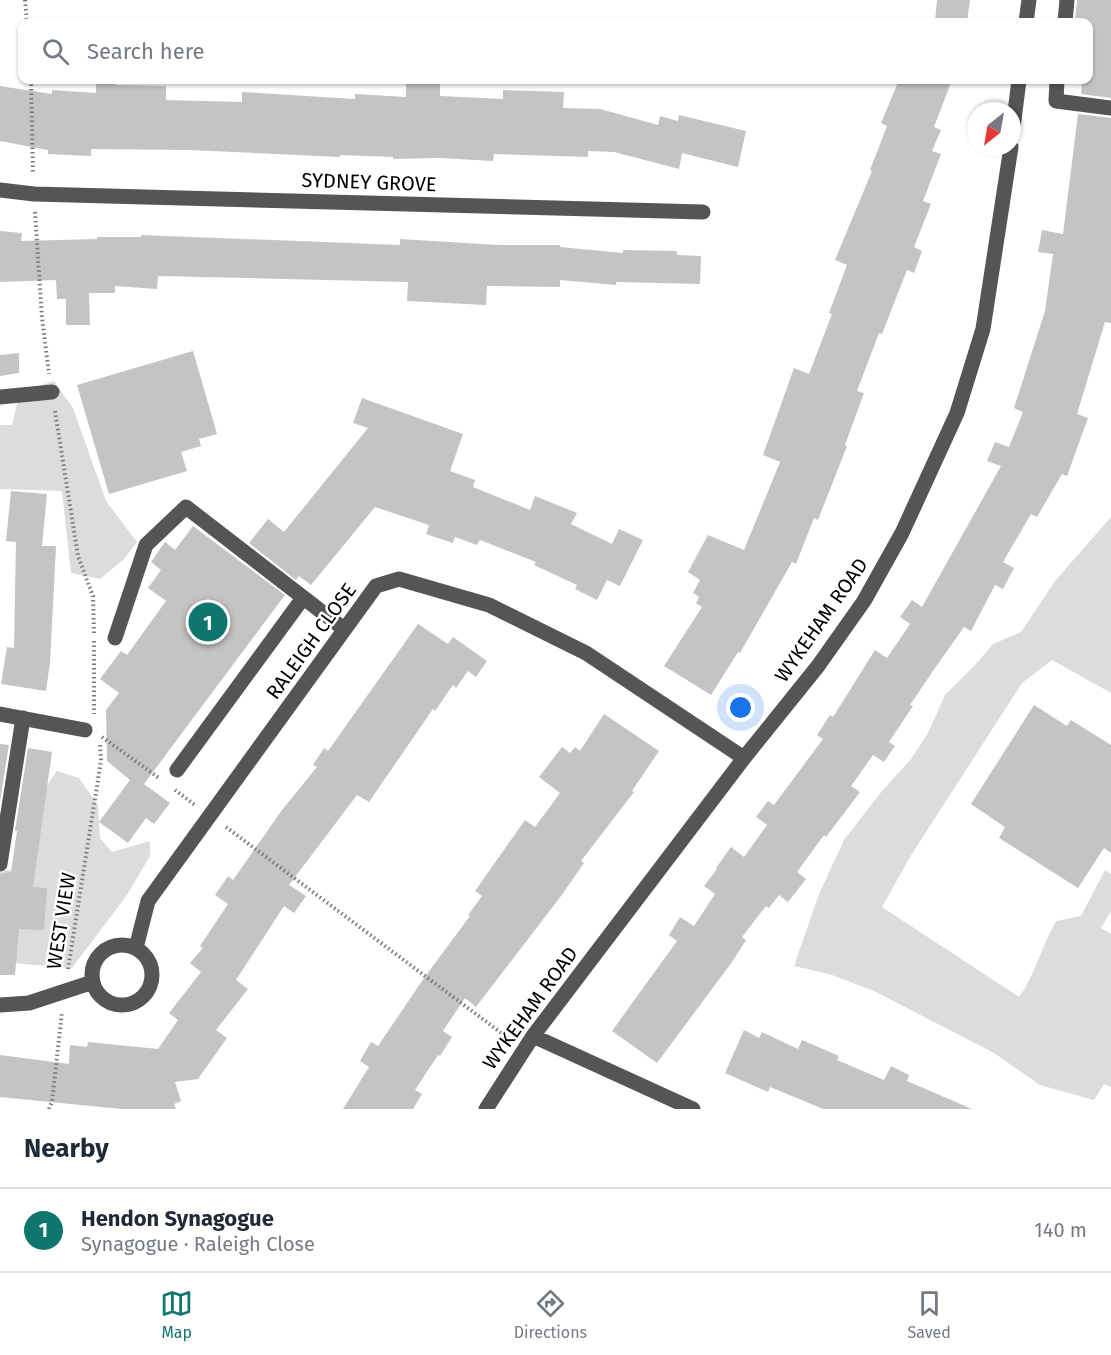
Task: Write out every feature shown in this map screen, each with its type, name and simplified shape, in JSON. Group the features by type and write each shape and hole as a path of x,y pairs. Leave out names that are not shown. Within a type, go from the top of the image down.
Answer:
{"street":[{"path":"1027,18 1029,0"},
{"path":"1065,18 1067,0"},
{"path":"1016,102 1018,84"},
{"path":"1057,84 1056,101 1111,108"},
{"name":"WYKEHAM ROAD","path":"486,1109 532,1036 744,758 818,666 864,601 902,534 957,412 983,329 1010,156"},
{"name":"SYDNEY GROVE","path":"0,190 34,194 703,212"},
{"path":"0,397 52,392"},
{"path":"115,638 146,545 186,507 344,629"},
{"name":"RALEIGH CLOSE","path":"136,948 148,901 376,586 399,579 489,605 586,653 744,758"},
{"path":"177,770 303,597"},
{"path":"0,714 86,729"},
{"path":"0,864 23,718"},
{"path":"116,945 136,948 150,963 153,973 151,984 139,1001 126,1005 115,1005 97,992 93,982 93,966 98,956 106,949 116,945"},
{"path":"0,1005 29,1003 93,982"},
{"path":"532,1036 693,1109"}],"path":[{"path":"25,0 27,18"},
{"name":"WEST VIEW","path":"49,1109 52,1102 64,992 100,761 100,736 165,783"},
{"path":"174,789 523,1049"}],"shaded area":[{"path":"54,381 73,408 106,501 137,542 124,559 100,579 71,573 62,491 0,489 0,425 12,425 18,400 44,397 42,385"},
{"path":"1111,517 1111,693 1052,660 1022,683 910,857 882,907 1019,997 1030,979 1056,921 1081,916 1105,870 1111,874 1111,911 1101,928 1111,934 1111,1087 1104,1084 1094,1100 1040,1085 994,1053 874,991 832,975 794,966 819,894 844,840 882,791 911,759 928,733 945,695 993,644 1021,632 1055,581"},
{"path":"57,771 79,778 98,805 100,838 112,852 150,841 150,856 127,895 72,968 0,962 0,869 15,871 38,798"}],"building":[{"path":"937,0 970,0 968,18 935,18"},
{"path":"1077,0 1111,0 1111,98 1081,94 1082,84 1093,84 1093,18 1075,18"},
{"path":"96,84 166,86 166,100 242,102 242,92 355,99 355,94 406,97 406,84 440,84 440,96 503,99 503,90 564,92 563,108 600,109 658,125 660,116 678,121 679,115 746,131 738,167 682,153 679,169 614,152 588,151 588,157 494,154 493,161 190,150 91,149 91,156 48,154 48,150 0,141 0,86 52,94 52,90 96,93"},
{"path":"897,84 950,84 934,127 941,130 932,151 941,154 923,201 931,204 914,247 922,251 914,273 907,270 882,334 879,333 857,391 864,393 845,445 847,446 818,520 814,518 796,564 792,562 740,653 738,652 711,695 664,666 702,607 696,603 699,597 693,593 700,580 688,572 708,535 744,550 780,462 763,455 794,368 809,374 832,314 829,313 847,265 835,260 872,171 870,170 887,126 881,123"},
{"path":"1078,114 1111,118 1111,323 1105,322 1077,414 1088,418 1067,476 1062,474 1037,517 1031,514 1003,562 1014,568 1003,589 995,585 971,631 964,627 935,668 889,742 895,746 884,762 873,755 851,786 860,792 797,872 806,879 788,902 779,895 769,908 766,906 742,937 746,940 732,962 657,1063 612,1031 677,941 669,935 680,917 694,926 715,894 704,886 731,847 744,857 767,825 756,817 768,801 774,805 823,739 817,735 830,715 833,717 875,650 887,658 910,624 900,617 912,600 922,607 1001,466 987,461 995,442 1009,447 1023,412 1014,408 1045,311 1053,254 1038,252 1042,230 1063,234"},
{"path":"0,231 22,233 21,241 141,237 141,235 400,245 400,239 498,245 560,245 560,247 623,253 623,250 677,251 677,255 701,256 700,284 616,282 616,285 560,280 560,287 487,286 486,305 407,301 408,282 158,276 157,289 115,286 115,293 89,293 90,325 66,325 66,299 57,299 56,280 0,282"},
{"path":"193,351 217,434 199,439 201,446 181,452 187,471 109,494 77,385"},
{"path":"19,353 19,373 0,376 0,355"},
{"path":"362,398 463,434 450,471 475,480 473,487 530,510 535,496 577,513 571,524 612,544 619,529 643,540 620,586 607,580 597,600 575,589 577,585 534,565 536,562 480,540 477,545 455,537 453,543 426,534 429,525 375,507 311,585 299,576 296,580 249,543 268,519 284,532 368,428 353,423"},
{"path":"11,491 47,494 42,546 56,546 50,663 46,691 1,684 7,647 14,648 16,542 6,541"},
{"path":"193,526 285,595 144,784 170,803 154,824 146,818 128,843 99,822 130,780 107,761 106,710 119,693 100,679 121,651 127,655 166,601 148,588 161,570 151,562 165,542 175,550"},
{"path":"418,624 448,644 453,637 487,661 476,677 468,671 456,688 453,685 435,711 433,709 369,802 357,795 289,885 306,896 294,913 284,906 236,980 248,989 216,1030 227,1038 198,1079 175,1082 181,1101 174,1104 176,1109 121,1109 0,1097 0,1055 69,1064 70,1045 87,1047 88,1042 158,1049 178,1020 169,1013 201,972 190,963 203,948 200,946 228,904 215,895 228,876 233,880 282,810 317,767 313,765 324,748 328,751"},
{"path":"1034,705 1067,726 1071,720 1111,745 1111,853 1104,848 1078,888 999,838 1005,827 971,804"},
{"path":"604,714 659,751 632,791 634,792 581,861 584,863 561,896 476,1007 465,998 443,1031 452,1037 415,1090 422,1094 413,1109 343,1109 369,1067 360,1061 371,1042 378,1046 470,916 468,915 482,896 475,891 525,820 535,827 560,793 539,777 562,747 570,753 575,747 580,751"},
{"path":"0,744 9,745 0,801"},
{"path":"28,748 52,752 33,887 47,888 44,930 19,929 15,975 0,975 0,874 11,872"},
{"path":"744,1030 759,1038 762,1032 798,1049 802,1040 839,1056 837,1060 884,1080 891,1066 909,1075 907,1081 972,1109 823,1109 770,1087 768,1092 725,1073"}],"place":[{"name":"Hendon Synagogue","path":"208,622"}]}
